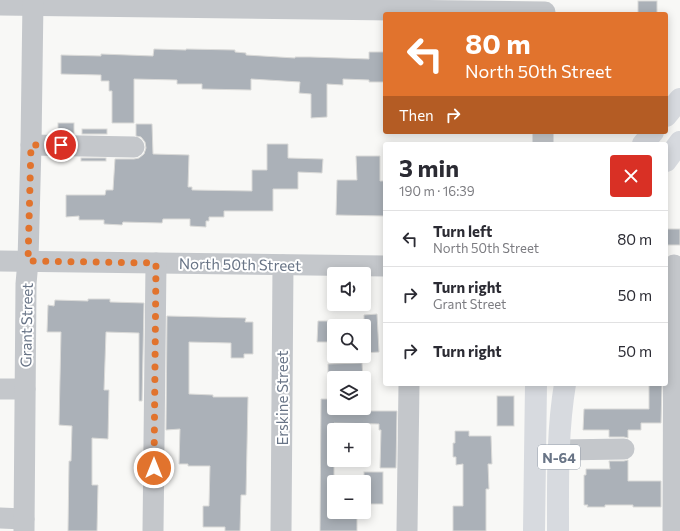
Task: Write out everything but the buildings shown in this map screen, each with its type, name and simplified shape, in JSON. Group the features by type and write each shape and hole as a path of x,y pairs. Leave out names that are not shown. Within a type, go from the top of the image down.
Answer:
{"main road":[{"path":"668,114 680,99"},
{"path":"645,142 651,134"},
{"path":"668,158 680,142"},
{"name":"N-64","path":"534,531 536,386"},
{"name":"N-64","path":"558,531 560,434 565,386"}],"street":[{"path":"0,5 33,3 545,9"},
{"name":"Grant Street","path":"24,525 26,284 31,145 33,3"},
{"path":"31,145 134,147"},
{"name":"North 50th Street","path":"0,261 383,266"},
{"path":"153,531 156,263"},
{"name":"Erskine Street","path":"281,531 283,265"},
{"path":"673,265 673,531"},
{"path":"407,531 409,386"},
{"path":"0,389 25,389"},
{"path":"560,450 624,449"},
{"path":"0,518 24,525"}],"route":[{"path":"61,145 31,145 28,261 156,263 154,468"}]}
